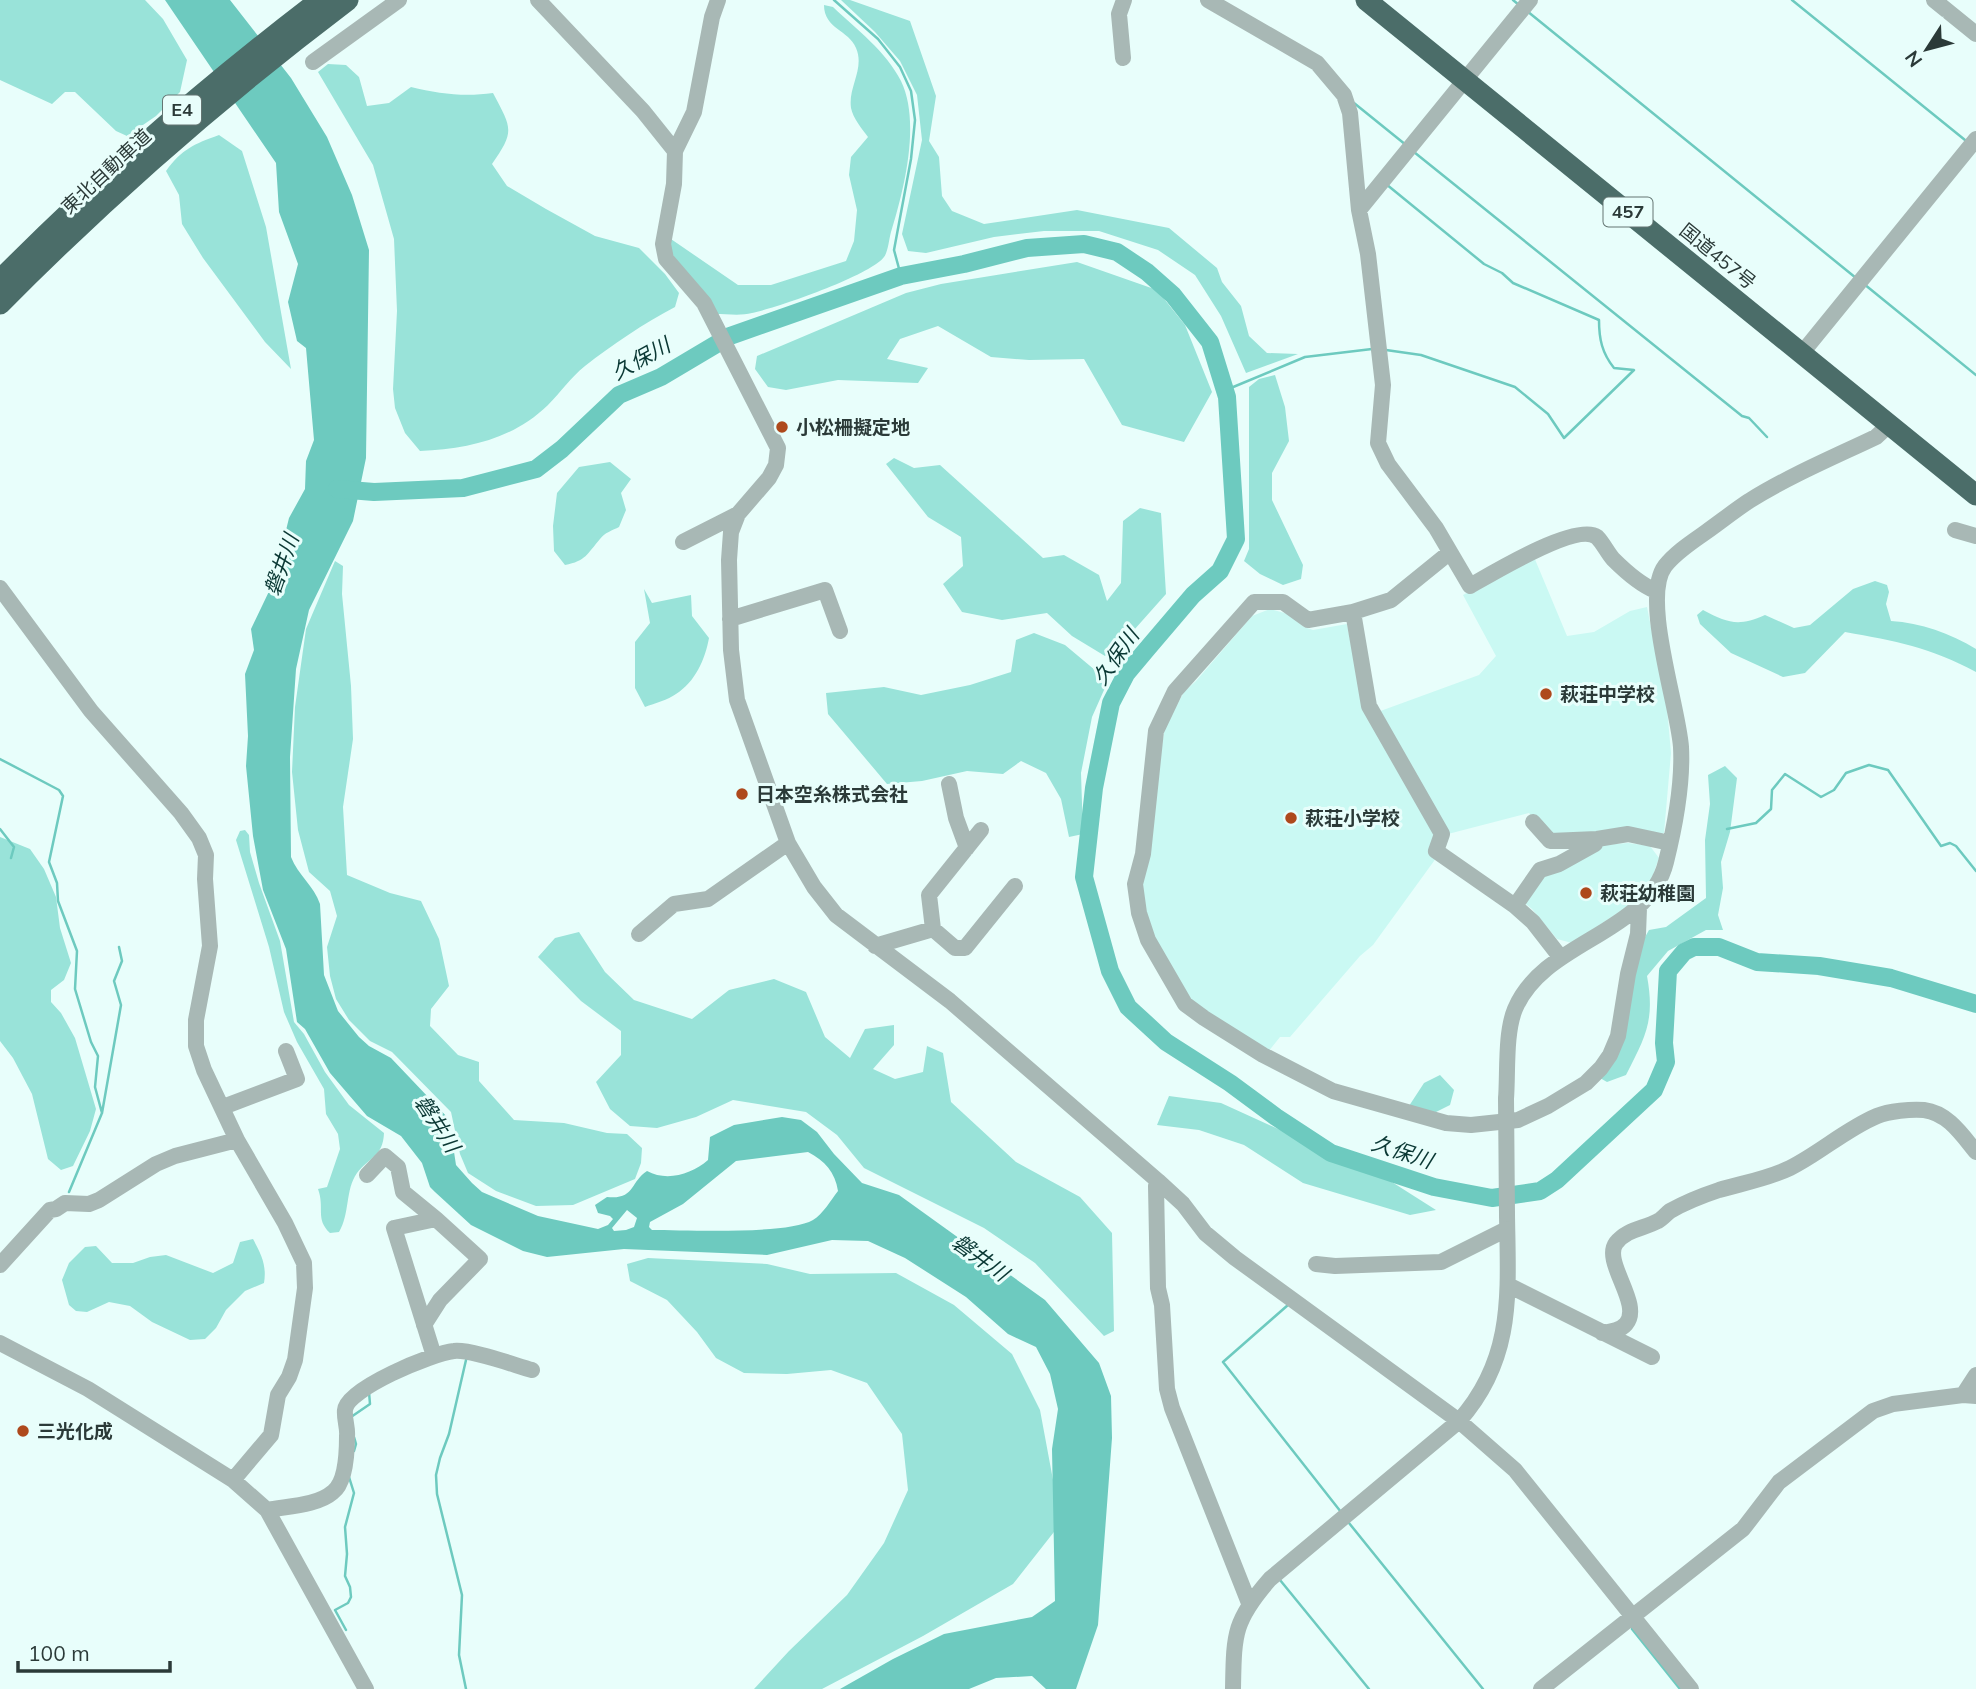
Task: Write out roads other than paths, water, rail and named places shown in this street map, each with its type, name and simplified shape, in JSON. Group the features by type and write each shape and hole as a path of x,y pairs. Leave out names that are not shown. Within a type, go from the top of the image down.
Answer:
{"highway":[{"name":"東北自動車道","path":"0,304 142,168 285,37 320,0"},
{"name":"東北自動車道","path":"0,280 88,194 174,117 285,37 348,0"},
{"name":"国道457号","path":"1366,0 1976,495"}],"street":[{"path":"313,62 399,0"},
{"path":"538,0 643,111 675,151"},
{"path":"718,0 712,17 694,112 675,151 674,184 663,244 666,259 704,303 773,433 778,448 776,465 769,478 738,514 731,532 730,619 737,700 788,843 814,887 836,915 950,1001 1158,1181 1183,1204 1205,1233 1235,1258 1459,1422 1515,1469 1691,1689"},
{"path":"1123,58 1119,14 1124,0"},
{"path":"1208,0 1317,63 1339,88 1350,113 1359,210 1368,254 1383,385 1378,443 1388,464 1436,528 1470,586 1574,534 1590,534 1597,537 1619,564 1648,588 1656,591"},
{"path":"1359,210 1530,0"},
{"path":"1934,0 1976,34"},
{"path":"1802,353 1976,139"},
{"path":"1233,1689 1234,1646 1240,1619 1249,1603 1270,1578 1459,1422 1473,1406 1496,1360 1506,1319 1508,1285 1506,1099 1513,1013 1530,984 1561,958 1639,908 1655,890 1664,870 1670,843 1679,787 1681,747 1656,606 1656,591 1665,566 1682,550 1748,502 1876,437 1889,425"},
{"path":"683,542 738,514"},
{"path":"1955,530 1976,536"},
{"path":"1449,553 1391,600 1353,612 1308,620 1283,602 1254,602 1175,691 1156,732 1143,854 1135,884 1139,913 1148,940 1185,1004 1263,1055 1333,1091 1446,1123 1471,1125 1518,1120 1586,1083 1601,1068 1618,1036 1628,974 1638,934 1639,908"},
{"path":"0,588 92,711 181,813 199,838 206,855 210,946 196,1020 196,1046 204,1070 237,1140 285,1223 304,1263 305,1288 295,1360 278,1395 271,1435 233,1480"},
{"path":"730,619 825,590 840,631"},
{"path":"1353,612 1369,706 1442,834 1436,851 1515,906 1533,922 1561,958"},
{"path":"949,784 956,818 967,848"},
{"path":"1533,822 1550,841 1628,835 1670,843"},
{"path":"981,830 929,895 933,929 955,948 965,948 1015,886"},
{"path":"1515,906 1540,870 1595,844 1597,839"},
{"path":"639,934 674,905 708,899 788,843"},
{"path":"875,946 933,929"},
{"path":"223,1107 297,1079 286,1051"},
{"path":"1602,1334 1618,1330 1629,1318 1626,1294 1613,1256 1613,1248 1617,1241 1631,1230 1658,1221 1672,1210 1717,1191 1753,1182 1789,1168 1879,1115 1914,1110 1934,1112 1950,1121 1976,1152"},
{"path":"0,1265 50,1210 65,1203 89,1204 156,1164 175,1156 237,1140"},
{"path":"368,1175 385,1156 398,1167 403,1192 480,1259 440,1300 424,1325"},
{"path":"1158,1181 1158,1288 1162,1305 1167,1389 1172,1408 1249,1603"},
{"path":"433,1356 394,1228 436,1219"},
{"path":"1316,1264 1335,1266 1441,1262 1507,1221"},
{"path":"1508,1285 1651,1357"},
{"path":"0,1343 88,1389 233,1480 267,1510 366,1689"},
{"path":"267,1510 320,1500 335,1491 343,1474 348,1436 344,1407 349,1399 368,1385 433,1356 461,1351 532,1370"},
{"path":"1541,1689 1743,1529 1779,1482 1873,1411 1893,1404 1970,1395 1976,1375"}],"water":[{"name":"磐井川","path":"165,0 230,0 291,78 327,137 352,195 369,250 366,458 353,521 309,610 296,669 290,757 291,857 320,904 324,975 338,1011 359,1037 391,1058 449,1119 456,1165 472,1183 482,1192 538,1216 598,1229 608,1225 613,1219 598,1213 595,1205 607,1197 623,1196 647,1171 671,1176 695,1169 708,1160 710,1137 734,1125 782,1117 801,1120 817,1132 862,1183 899,1195 1045,1300 1099,1363 1111,1396 1112,1438 1098,1625 1076,1689 1046,1689 1032,1676 996,1678 969,1689 840,1689 944,1634 1032,1617 1055,1601 1052,1449 1058,1409 1050,1374 1036,1347 1008,1334 966,1297 905,1258 868,1241 832,1240 767,1255 624,1249 547,1257 523,1251 471,1225 430,1187 422,1163 401,1136 367,1116 330,1073 305,1029 297,1022 286,949 263,890 253,836 246,766 248,736 245,674 254,650 251,629 273,583 289,518 305,489 306,461 314,440 306,348 297,341 288,302 298,264 279,212 276,163","holes":["808,1152 828,1168 838,1191 813,1220 800,1225 760,1230 652,1230 649,1227 650,1222 683,1204 736,1161","627,1210 637,1218 634,1227 614,1231 612,1228"]}],"waterway":[{"path":"834,0 878,39 900,67 911,91 915,120 911,159 894,250 901,276"},
{"path":"1513,0 1519,5"},
{"path":"1792,0 1965,140"},
{"path":"1527,11 1856,278"},
{"path":"1354,103 1406,145"},
{"path":"1414,152 1742,416 1749,418 1767,437"},
{"path":"1386,184 1484,264 1502,273 1513,283 1599,320 1602,346 1614,368 1634,370 1564,438 1548,414 1515,387 1421,355 1386,350"},
{"name":"久保川","path":"337,489 374,492 463,488 536,469 562,449 619,395 661,377 730,336 901,276 1027,248 1084,244 1117,252 1147,272 1173,295 1210,342 1227,397 1236,539 1220,571 1193,595 1126,674 1111,703 1094,788 1084,877 1110,971 1128,1007 1166,1042 1331,1153 1434,1187 1492,1198 1540,1191 1557,1180 1654,1090 1666,1062 1664,1043 1668,971 1684,952 1694,947 1719,947 1757,962 1819,966 1891,978 1976,1004"},
{"path":"1864,284 1976,375"},
{"path":"1226,390 1305,357 1372,349"},
{"path":"0,759 59,790 63,796 49,862 57,883 58,901 77,951 75,989 98,1056 95,1087 102,1113"},
{"path":"1727,829 1756,823 1771,809 1772,790 1785,774 1821,797 1834,790 1846,773 1869,765 1888,770 1941,846 1950,843 1956,846 1976,871"},
{"path":"0,829 14,847 11,858"},
{"path":"69,1192 102,1113 121,1005 114,981 122,961 119,947"},
{"path":"1288,1305 1223,1362 1341,1512"},
{"path":"466,1360 449,1434 436,1475 437,1494 462,1595 459,1655 466,1689"},
{"path":"351,1417 370,1404 369,1392"},
{"path":"354,1437 354,1451"},
{"path":"346,1630 335,1610 348,1603 351,1597 345,1576 345,1527 354,1493 349,1477"},
{"path":"1349,1523 1483,1689"},
{"path":"1280,1580 1369,1689"},
{"path":"1632,1629 1680,1689"}],"place":[{"name":"小松柵擬定地","path":"782,427"},
{"name":"萩荘中学校","path":"1546,694"},
{"name":"日本空糸株式会社","path":"742,794"},
{"name":"萩荘小学校","path":"1291,818"},
{"name":"萩荘幼稚園","path":"1586,893"},
{"name":"三光化成","path":"23,1431"}]}
